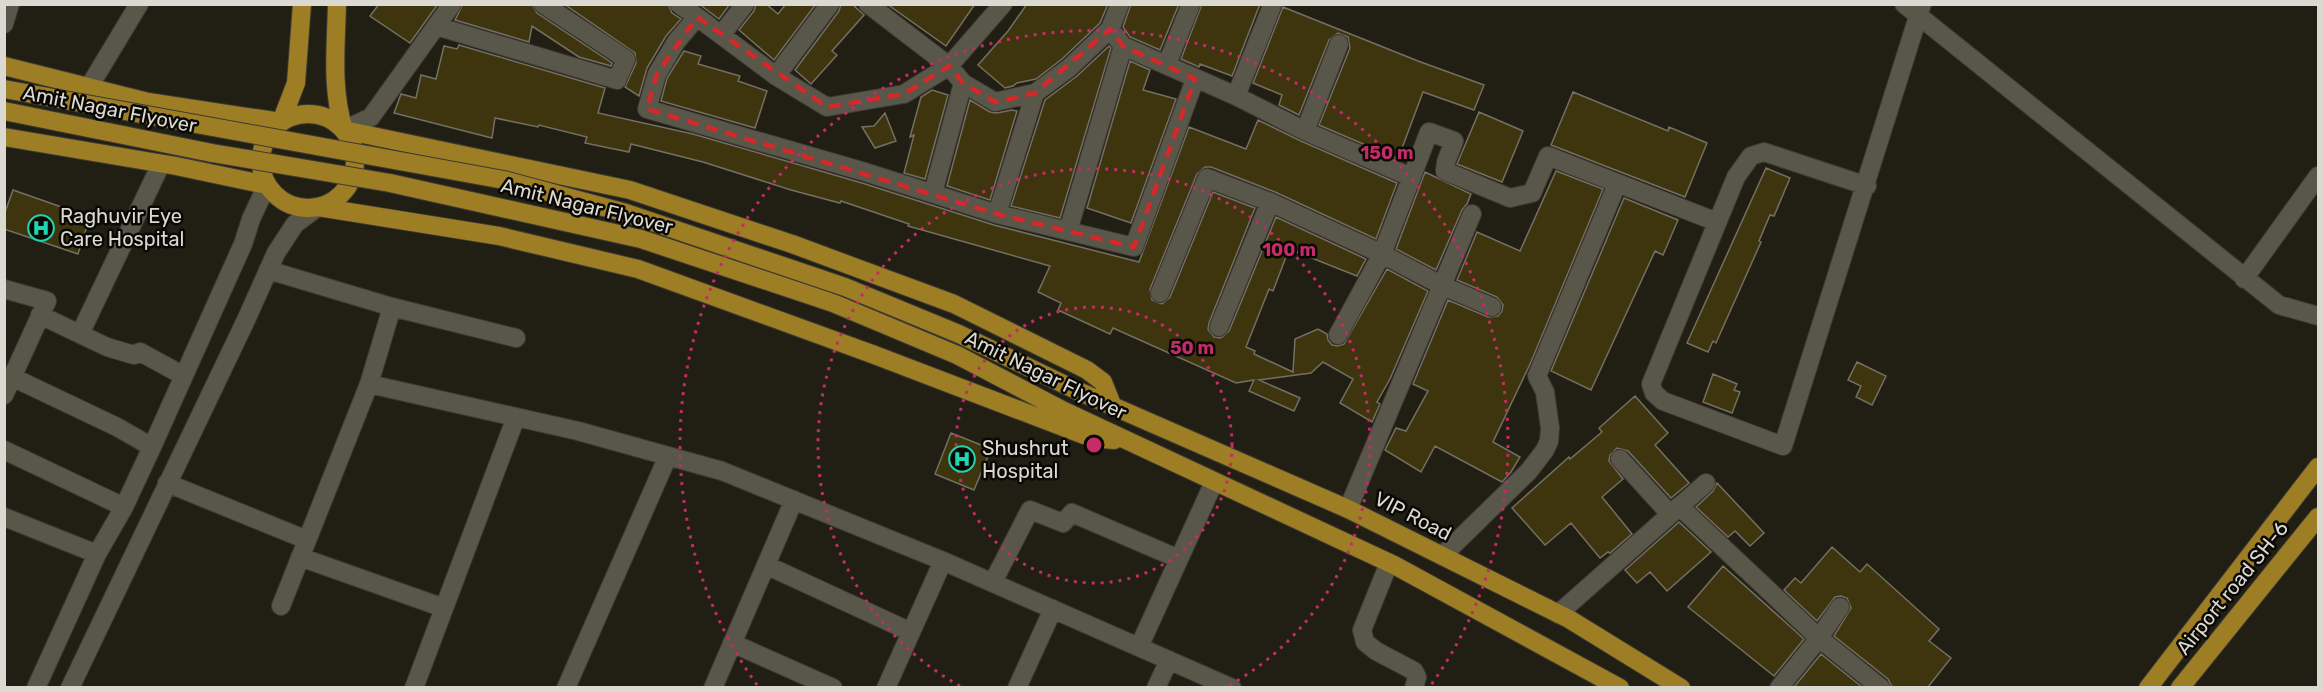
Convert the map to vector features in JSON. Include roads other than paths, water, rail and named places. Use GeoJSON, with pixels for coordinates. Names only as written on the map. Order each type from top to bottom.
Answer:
{"type":"FeatureCollection","features":[{"type":"Feature","properties":{"kind":"main road"},"geometry":{"type":"LineString","coordinates":[[281,122],[296,83],[302,4]]}},
{"type":"Feature","properties":{"kind":"main road"},"geometry":{"type":"LineString","coordinates":[[318,207],[331,202],[342,193],[352,176],[355,155],[337,109],[334,89],[337,4]]}},
{"type":"Feature","properties":{"kind":"main road"},"geometry":{"type":"LineString","coordinates":[[4,66],[148,102],[281,122]]}},
{"type":"Feature","properties":{"kind":"main road","name":"Amit Nagar Flyover"},"geometry":{"type":"LineString","coordinates":[[4,89],[504,180],[626,213],[844,287],[959,334],[1113,407]]}},
{"type":"Feature","properties":{"kind":"main road","name":"Amit Nagar Flyover"},"geometry":{"type":"LineString","coordinates":[[4,111],[212,153],[390,183],[641,239],[833,303],[957,355],[1064,411],[1214,482]]}},
{"type":"Feature","properties":{"kind":"main road"},"geometry":{"type":"LineString","coordinates":[[1113,407],[1103,382],[1087,370],[954,304],[792,244],[630,190],[344,130],[333,121],[320,115],[307,113],[281,122],[270,132],[262,151],[262,172],[267,185],[289,204],[303,208],[318,207],[499,236],[638,269],[872,354],[1092,438],[1128,441]]}},
{"type":"Feature","properties":{"kind":"main road"},"geometry":{"type":"LineString","coordinates":[[4,137],[162,164],[267,185]]}},
{"type":"Feature","properties":{"kind":"main road","name":"VIP Road"},"geometry":{"type":"LineString","coordinates":[[1113,407],[1348,509],[1558,614],[1681,687]]}},
{"type":"Feature","properties":{"kind":"main road"},"geometry":{"type":"LineString","coordinates":[[2148,687],[2319,467]]}},
{"type":"Feature","properties":{"kind":"main road"},"geometry":{"type":"LineString","coordinates":[[1214,482],[1389,563],[1597,681],[1620,687]]}},
{"type":"Feature","properties":{"kind":"main road","name":"Airport road SH-6"},"geometry":{"type":"LineString","coordinates":[[2180,687],[2319,517]]}},
{"type":"Feature","properties":{"kind":"street"},"geometry":{"type":"LineString","coordinates":[[4,24],[10,4]]}},
{"type":"Feature","properties":{"kind":"street"},"geometry":{"type":"LineString","coordinates":[[89,87],[139,4]]}},
{"type":"Feature","properties":{"kind":"street"},"geometry":{"type":"LineString","coordinates":[[344,130],[371,117],[452,4]]}},
{"type":"Feature","properties":{"kind":"street"},"geometry":{"type":"LineString","coordinates":[[436,26],[617,80],[626,59],[543,4]]}},
{"type":"Feature","properties":{"kind":"street"},"geometry":{"type":"LineString","coordinates":[[679,4],[776,76],[827,106],[904,94],[949,66],[1003,4]]}},
{"type":"Feature","properties":{"kind":"street"},"geometry":{"type":"LineString","coordinates":[[722,34],[745,4]]}},
{"type":"Feature","properties":{"kind":"street"},"geometry":{"type":"LineString","coordinates":[[776,76],[830,4]]}},
{"type":"Feature","properties":{"kind":"street"},"geometry":{"type":"LineString","coordinates":[[868,4],[888,11],[949,66],[963,83],[995,102],[1035,93],[1069,68],[1110,29],[1120,4]]}},
{"type":"Feature","properties":{"kind":"street"},"geometry":{"type":"LineString","coordinates":[[1167,64],[1191,4]]}},
{"type":"Feature","properties":{"kind":"street"},"geometry":{"type":"LineString","coordinates":[[1904,4],[1921,10],[2244,279],[2279,305],[2319,316]]}},
{"type":"Feature","properties":{"kind":"street"},"geometry":{"type":"LineString","coordinates":[[1236,96],[1272,6]]}},
{"type":"Feature","properties":{"kind":"street"},"geometry":{"type":"LineString","coordinates":[[1866,186],[1764,152],[1751,156],[1736,177],[1717,222],[1651,384],[1654,393],[1663,401],[1783,446],[1866,186],[1921,10]]}},
{"type":"Feature","properties":{"kind":"street"},"geometry":{"type":"LineString","coordinates":[[697,17],[676,42],[657,74],[647,109],[997,214],[1134,247],[1195,79]]}},
{"type":"Feature","properties":{"kind":"street"},"geometry":{"type":"LineString","coordinates":[[1110,29],[1123,46],[1236,96],[1305,132],[1411,177]]}},
{"type":"Feature","properties":{"kind":"street"},"geometry":{"type":"LineString","coordinates":[[1305,132],[1339,44]]}},
{"type":"Feature","properties":{"kind":"street"},"geometry":{"type":"LineString","coordinates":[[1068,231],[1123,46]]}},
{"type":"Feature","properties":{"kind":"street"},"geometry":{"type":"LineString","coordinates":[[933,193],[963,83]]}},
{"type":"Feature","properties":{"kind":"street"},"geometry":{"type":"LineString","coordinates":[[997,214],[1035,93]]}},
{"type":"Feature","properties":{"kind":"street"},"geometry":{"type":"LineString","coordinates":[[1338,334],[1382,254],[1429,132],[1454,141],[1445,171],[1510,198],[1532,193],[1548,156],[1717,222]]}},
{"type":"Feature","properties":{"kind":"street"},"geometry":{"type":"LineString","coordinates":[[80,334],[162,164]]}},
{"type":"Feature","properties":{"kind":"street"},"geometry":{"type":"LineString","coordinates":[[2244,279],[2319,177]]}},
{"type":"Feature","properties":{"kind":"street"},"geometry":{"type":"LineString","coordinates":[[1160,293],[1207,178],[1270,202],[1382,254],[1441,285],[1492,307]]}},
{"type":"Feature","properties":{"kind":"street"},"geometry":{"type":"LineString","coordinates":[[1442,556],[1529,471],[1549,441],[1550,428],[1545,392],[1537,376],[1617,184]]}},
{"type":"Feature","properties":{"kind":"street"},"geometry":{"type":"LineString","coordinates":[[36,687],[97,554],[124,507],[152,447],[267,185]]}},
{"type":"Feature","properties":{"kind":"street"},"geometry":{"type":"LineString","coordinates":[[1219,327],[1270,202]]}},
{"type":"Feature","properties":{"kind":"street"},"geometry":{"type":"LineString","coordinates":[[70,687],[276,253],[295,224],[318,207]]}},
{"type":"Feature","properties":{"kind":"street"},"geometry":{"type":"LineString","coordinates":[[1348,509],[1472,214]]}},
{"type":"Feature","properties":{"kind":"street"},"geometry":{"type":"LineString","coordinates":[[268,270],[392,307],[516,338]]}},
{"type":"Feature","properties":{"kind":"street"},"geometry":{"type":"LineString","coordinates":[[4,289],[46,301],[4,394]]}},
{"type":"Feature","properties":{"kind":"street"},"geometry":{"type":"LineString","coordinates":[[281,606],[369,384],[392,307]]}},
{"type":"Feature","properties":{"kind":"street"},"geometry":{"type":"LineString","coordinates":[[40,315],[107,347],[134,355],[140,352],[184,376]]}},
{"type":"Feature","properties":{"kind":"street"},"geometry":{"type":"LineString","coordinates":[[12,377],[117,427],[152,447]]}},
{"type":"Feature","properties":{"kind":"street"},"geometry":{"type":"LineString","coordinates":[[369,384],[578,431],[722,471],[993,582],[1168,660],[1205,682],[1232,687]]}},
{"type":"Feature","properties":{"kind":"street"},"geometry":{"type":"LineString","coordinates":[[414,687],[516,417]]}},
{"type":"Feature","properties":{"kind":"street"},"geometry":{"type":"LineString","coordinates":[[4,450],[124,507]]}},
{"type":"Feature","properties":{"kind":"street"},"geometry":{"type":"LineString","coordinates":[[566,687],[669,456]]}},
{"type":"Feature","properties":{"kind":"street"},"geometry":{"type":"LineString","coordinates":[[1620,459],[1819,638],[1881,687]]}},
{"type":"Feature","properties":{"kind":"street"},"geometry":{"type":"LineString","coordinates":[[1139,647],[1214,482]]}},
{"type":"Feature","properties":{"kind":"street"},"geometry":{"type":"LineString","coordinates":[[167,483],[307,540]]}},
{"type":"Feature","properties":{"kind":"street"},"geometry":{"type":"LineString","coordinates":[[1558,614],[1706,483]]}},
{"type":"Feature","properties":{"kind":"street"},"geometry":{"type":"LineString","coordinates":[[713,687],[794,500]]}},
{"type":"Feature","properties":{"kind":"street"},"geometry":{"type":"LineString","coordinates":[[993,582],[1030,510],[1063,523],[1072,513],[1179,560]]}},
{"type":"Feature","properties":{"kind":"street"},"geometry":{"type":"LineString","coordinates":[[4,518],[97,554]]}},
{"type":"Feature","properties":{"kind":"street"},"geometry":{"type":"LineString","coordinates":[[300,557],[444,609]]}},
{"type":"Feature","properties":{"kind":"street"},"geometry":{"type":"LineString","coordinates":[[886,687],[943,561]]}},
{"type":"Feature","properties":{"kind":"street"},"geometry":{"type":"LineString","coordinates":[[1389,563],[1362,630],[1365,642],[1376,651],[1414,671],[1417,677],[1414,687]]}},
{"type":"Feature","properties":{"kind":"street"},"geometry":{"type":"LineString","coordinates":[[766,565],[911,632]]}},
{"type":"Feature","properties":{"kind":"street"},"geometry":{"type":"LineString","coordinates":[[1779,687],[1819,638],[1840,607]]}},
{"type":"Feature","properties":{"kind":"street"},"geometry":{"type":"LineString","coordinates":[[1017,687],[1053,609]]}},
{"type":"Feature","properties":{"kind":"street"},"geometry":{"type":"LineString","coordinates":[[732,643],[833,687]]}},
{"type":"Feature","properties":{"kind":"street"},"geometry":{"type":"LineString","coordinates":[[1156,687],[1168,660]]}},
{"type":"Feature","properties":{"kind":"place","name":"Raghuvir Eye Care Hospital"},"geometry":{"type":"Point","coordinates":[41,228]}},
{"type":"Feature","properties":{"kind":"place","name":"Shushrut Hospital"},"geometry":{"type":"Point","coordinates":[962,459]}}]}
